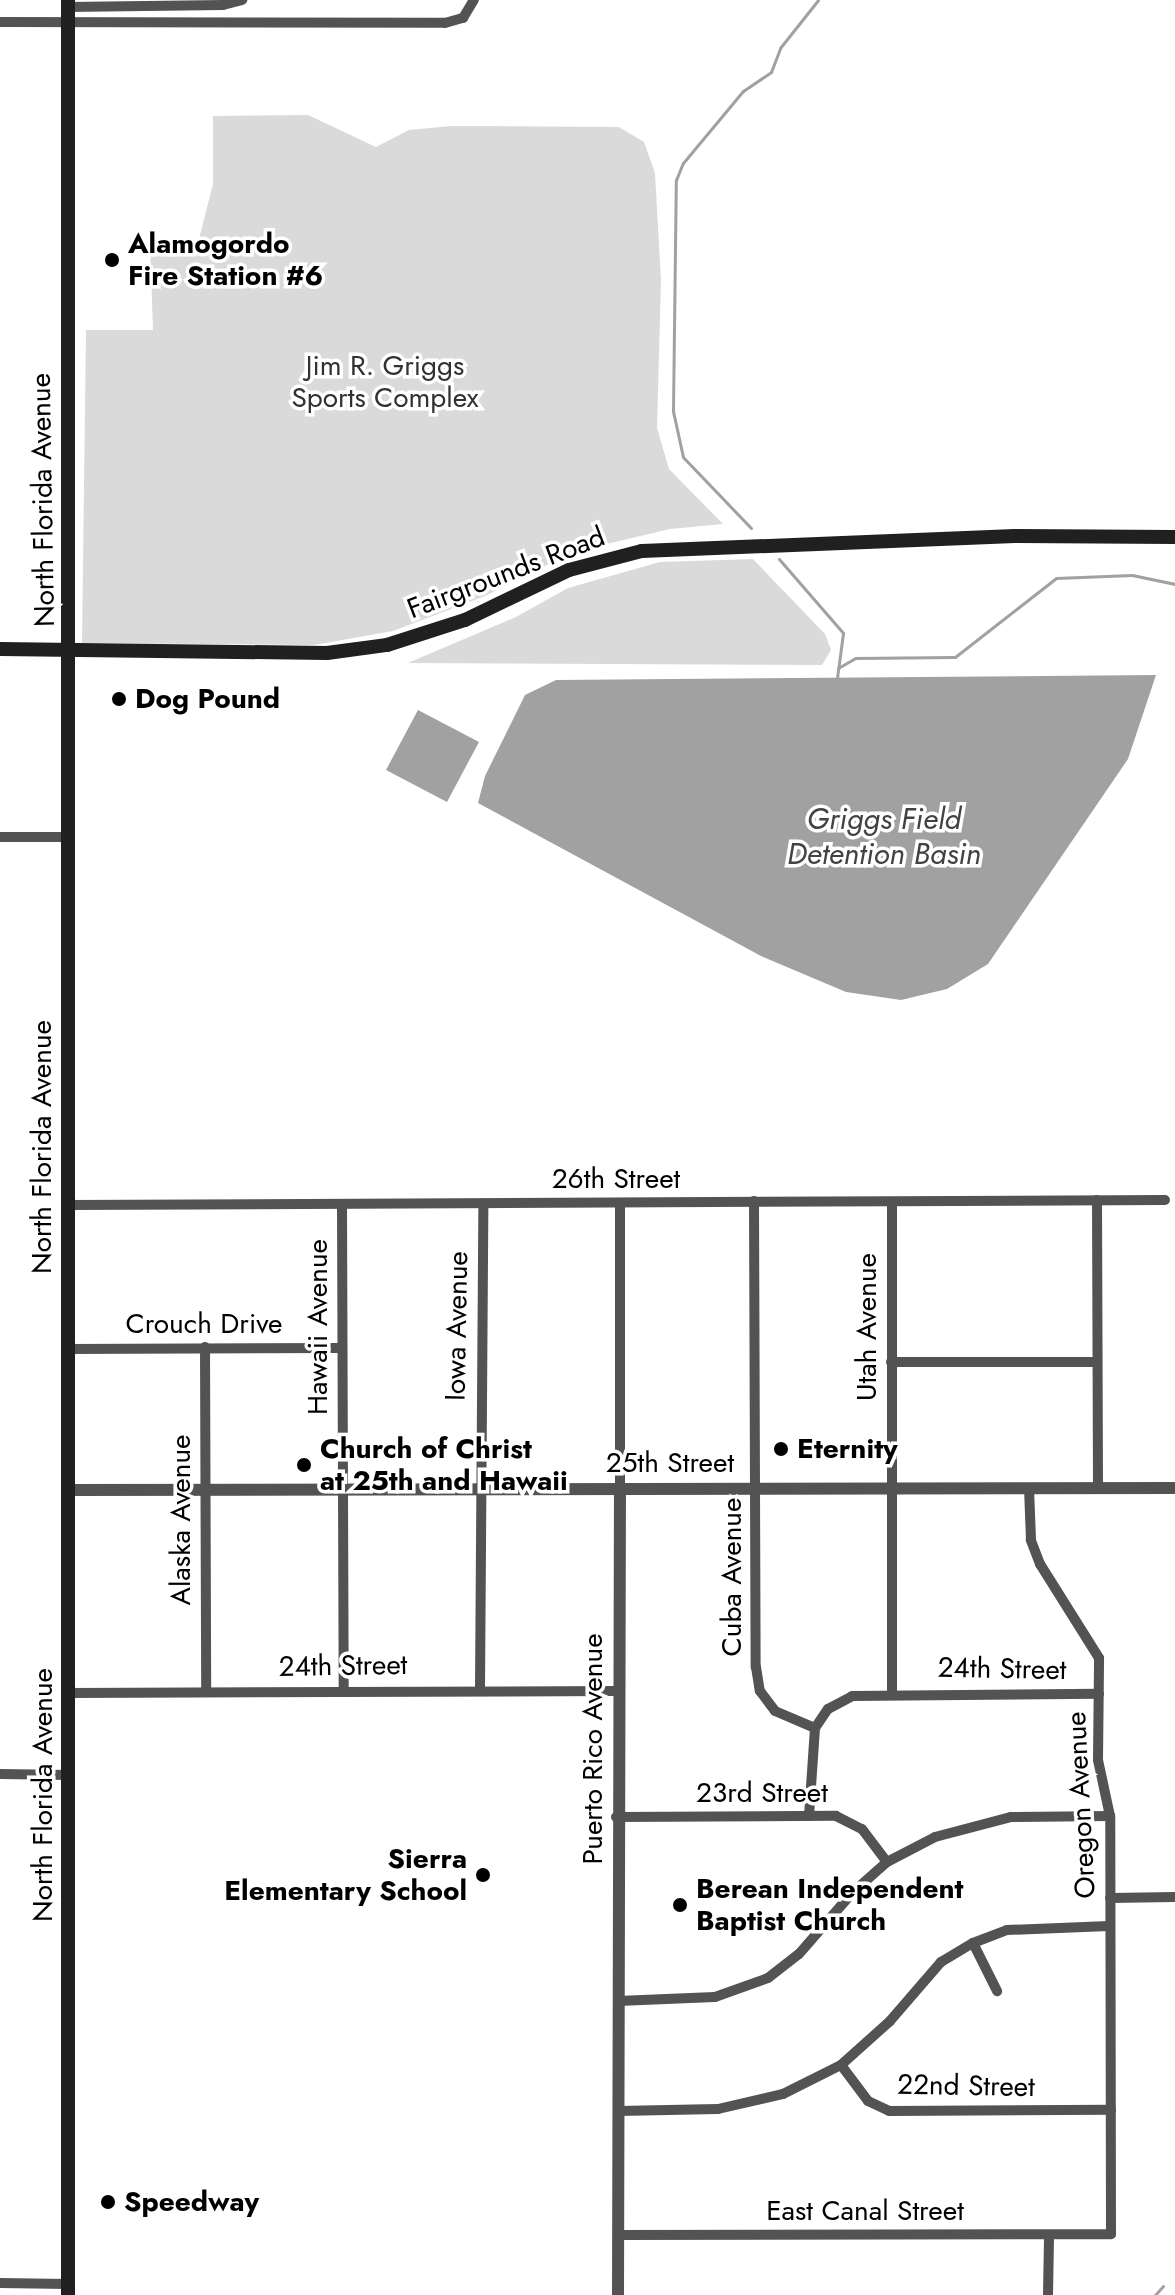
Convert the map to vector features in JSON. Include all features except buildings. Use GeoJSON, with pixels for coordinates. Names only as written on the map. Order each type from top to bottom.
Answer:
{"type":"FeatureCollection","features":[{"type":"Feature","properties":{"kind":"main road","name":"North Florida Avenue"},"geometry":{"type":"LineString","coordinates":[[68,3],[71,650],[68,837],[68,2289]]}},
{"type":"Feature","properties":{"kind":"main road","name":"Fairgrounds Road"},"geometry":{"type":"LineString","coordinates":[[0,649],[327,653],[387,645],[465,620],[569,570],[642,551],[1015,536],[1175,537]]}},
{"type":"Feature","properties":{"kind":"street"},"geometry":{"type":"LineString","coordinates":[[68,3],[223,5],[242,0]]}},
{"type":"Feature","properties":{"kind":"street"},"geometry":{"type":"LineString","coordinates":[[0,22],[445,23],[463,18],[474,0]]}},
{"type":"Feature","properties":{"kind":"street"},"geometry":{"type":"LineString","coordinates":[[0,837],[68,837]]}},
{"type":"Feature","properties":{"kind":"street"},"geometry":{"type":"LineString","coordinates":[[1097,1200],[1098,1489]]}},
{"type":"Feature","properties":{"kind":"street","name":"26th Street"},"geometry":{"type":"LineString","coordinates":[[68,1205],[1165,1200]]}},
{"type":"Feature","properties":{"kind":"street","name":"Cuba Avenue"},"geometry":{"type":"LineString","coordinates":[[754,1201],[760,1691],[775,1711],[815,1728]]}},
{"type":"Feature","properties":{"kind":"street","name":"Utah Avenue"},"geometry":{"type":"LineString","coordinates":[[892,1202],[892,1692]]}},
{"type":"Feature","properties":{"kind":"street","name":"Hawaii Avenue"},"geometry":{"type":"LineString","coordinates":[[342,1204],[340,1348],[344,1691]]}},
{"type":"Feature","properties":{"kind":"street","name":"Iowa Avenue"},"geometry":{"type":"LineString","coordinates":[[480,1689],[478,1487],[483,1204]]}},
{"type":"Feature","properties":{"kind":"street","name":"Puerto Rico Avenue"},"geometry":{"type":"LineString","coordinates":[[618,2295],[616,1817],[620,1204]]}},
{"type":"Feature","properties":{"kind":"street","name":"Alaska Avenue"},"geometry":{"type":"LineString","coordinates":[[205,1347],[206,1692]]}},
{"type":"Feature","properties":{"kind":"street","name":"Crouch Drive"},"geometry":{"type":"LineString","coordinates":[[68,1349],[340,1348]]}},
{"type":"Feature","properties":{"kind":"street"},"geometry":{"type":"LineString","coordinates":[[891,1362],[1097,1362]]}},
{"type":"Feature","properties":{"kind":"street","name":"25th Street"},"geometry":{"type":"LineString","coordinates":[[69,1490],[342,1487],[1175,1488]]}},
{"type":"Feature","properties":{"kind":"street","name":"Oregon Avenue"},"geometry":{"type":"LineString","coordinates":[[1029,1489],[1031,1540],[1040,1564],[1099,1658],[1098,1760],[1110,1816],[1111,2234]]}},
{"type":"Feature","properties":{"kind":"street","name":"24th Street"},"geometry":{"type":"LineString","coordinates":[[69,1693],[480,1689],[617,1691]]}},
{"type":"Feature","properties":{"kind":"street","name":"24th Street"},"geometry":{"type":"LineString","coordinates":[[815,1728],[828,1709],[852,1696],[892,1692],[1099,1694]]}},
{"type":"Feature","properties":{"kind":"street"},"geometry":{"type":"LineString","coordinates":[[809,1816],[815,1728]]}},
{"type":"Feature","properties":{"kind":"street"},"geometry":{"type":"LineString","coordinates":[[0,1774],[70,1775]]}},
{"type":"Feature","properties":{"kind":"street"},"geometry":{"type":"LineString","coordinates":[[618,2001],[715,1997],[768,1978],[799,1954],[852,1893],[887,1862],[935,1837],[1011,1817],[1110,1816]]}},
{"type":"Feature","properties":{"kind":"street","name":"23rd Street"},"geometry":{"type":"LineString","coordinates":[[616,1817],[844,1817],[862,1829],[887,1862]]}},
{"type":"Feature","properties":{"kind":"street"},"geometry":{"type":"LineString","coordinates":[[1110,1898],[1175,1897]]}},
{"type":"Feature","properties":{"kind":"street"},"geometry":{"type":"LineString","coordinates":[[618,2111],[718,2109],[783,2094],[841,2065],[890,2021],[941,1962],[973,1943],[1007,1930],[1109,1926]]}},
{"type":"Feature","properties":{"kind":"street"},"geometry":{"type":"LineString","coordinates":[[973,1943],[997,1991]]}},
{"type":"Feature","properties":{"kind":"street","name":"22nd Street"},"geometry":{"type":"LineString","coordinates":[[841,2065],[868,2101],[889,2111],[1111,2110]]}},
{"type":"Feature","properties":{"kind":"street","name":"East Canal Street"},"geometry":{"type":"LineString","coordinates":[[618,2235],[1111,2234]]}},
{"type":"Feature","properties":{"kind":"street"},"geometry":{"type":"LineString","coordinates":[[1048,2295],[1049,2235]]}},
{"type":"Feature","properties":{"kind":"street"},"geometry":{"type":"LineString","coordinates":[[0,2283],[68,2289]]}},
{"type":"Feature","properties":{"kind":"green space","name":"Jim R. Griggs Sports Complex"},"geometry":{"type":"Polygon","coordinates":[[[308,115],[376,147],[409,130],[451,126],[619,127],[644,142],[655,173],[661,280],[657,428],[669,469],[723,524],[670,529],[573,552],[485,596],[393,631],[314,645],[82,643],[86,330],[153,330],[150,242],[199,239],[213,184],[213,116],[308,115]]]}},
{"type":"Feature","properties":{"kind":"green space"},"geometry":{"type":"Polygon","coordinates":[[[753,559],[825,634],[831,650],[822,665],[408,663],[516,617],[568,588],[660,562],[753,559]]]}},
{"type":"Feature","properties":{"kind":"water","name":"Griggs Field Detention Basin"},"geometry":{"type":"Polygon","coordinates":[[[1156,675],[1128,759],[988,964],[947,989],[901,1000],[846,992],[761,956],[478,803],[485,776],[525,695],[556,680],[1156,675]]]}},
{"type":"Feature","properties":{"kind":"water"},"geometry":{"type":"Polygon","coordinates":[[[418,710],[479,742],[447,802],[386,770],[418,710]]]}},
{"type":"Feature","properties":{"kind":"waterway"},"geometry":{"type":"LineString","coordinates":[[751,528],[683,457],[673,411],[676,180],[683,163],[743,91],[771,72],[780,48],[818,0]]}},
{"type":"Feature","properties":{"kind":"waterway"},"geometry":{"type":"LineString","coordinates":[[779,559],[843,633],[837,678]]}},
{"type":"Feature","properties":{"kind":"waterway"},"geometry":{"type":"LineString","coordinates":[[838,668],[855,658],[955,657],[1056,578],[1132,575],[1175,584]]}},
{"type":"Feature","properties":{"kind":"waterway"},"geometry":{"type":"LineString","coordinates":[[1155,2295],[1163,2286]]}},
{"type":"Feature","properties":{"kind":"place","name":"Alamogordo Fire Station #6"},"geometry":{"type":"Point","coordinates":[112,260]}},
{"type":"Feature","properties":{"kind":"place","name":"Dog Pound"},"geometry":{"type":"Point","coordinates":[119,699]}},
{"type":"Feature","properties":{"kind":"place","name":"Eternity"},"geometry":{"type":"Point","coordinates":[781,1449]}},
{"type":"Feature","properties":{"kind":"place","name":"Church of Christ at 25th and Hawaii"},"geometry":{"type":"Point","coordinates":[304,1465]}},
{"type":"Feature","properties":{"kind":"place","name":"Sierra Elementary School"},"geometry":{"type":"Point","coordinates":[483,1875]}},
{"type":"Feature","properties":{"kind":"place","name":"Berean Independent Baptist Church"},"geometry":{"type":"Point","coordinates":[680,1905]}},
{"type":"Feature","properties":{"kind":"place","name":"Speedway"},"geometry":{"type":"Point","coordinates":[108,2202]}}]}
